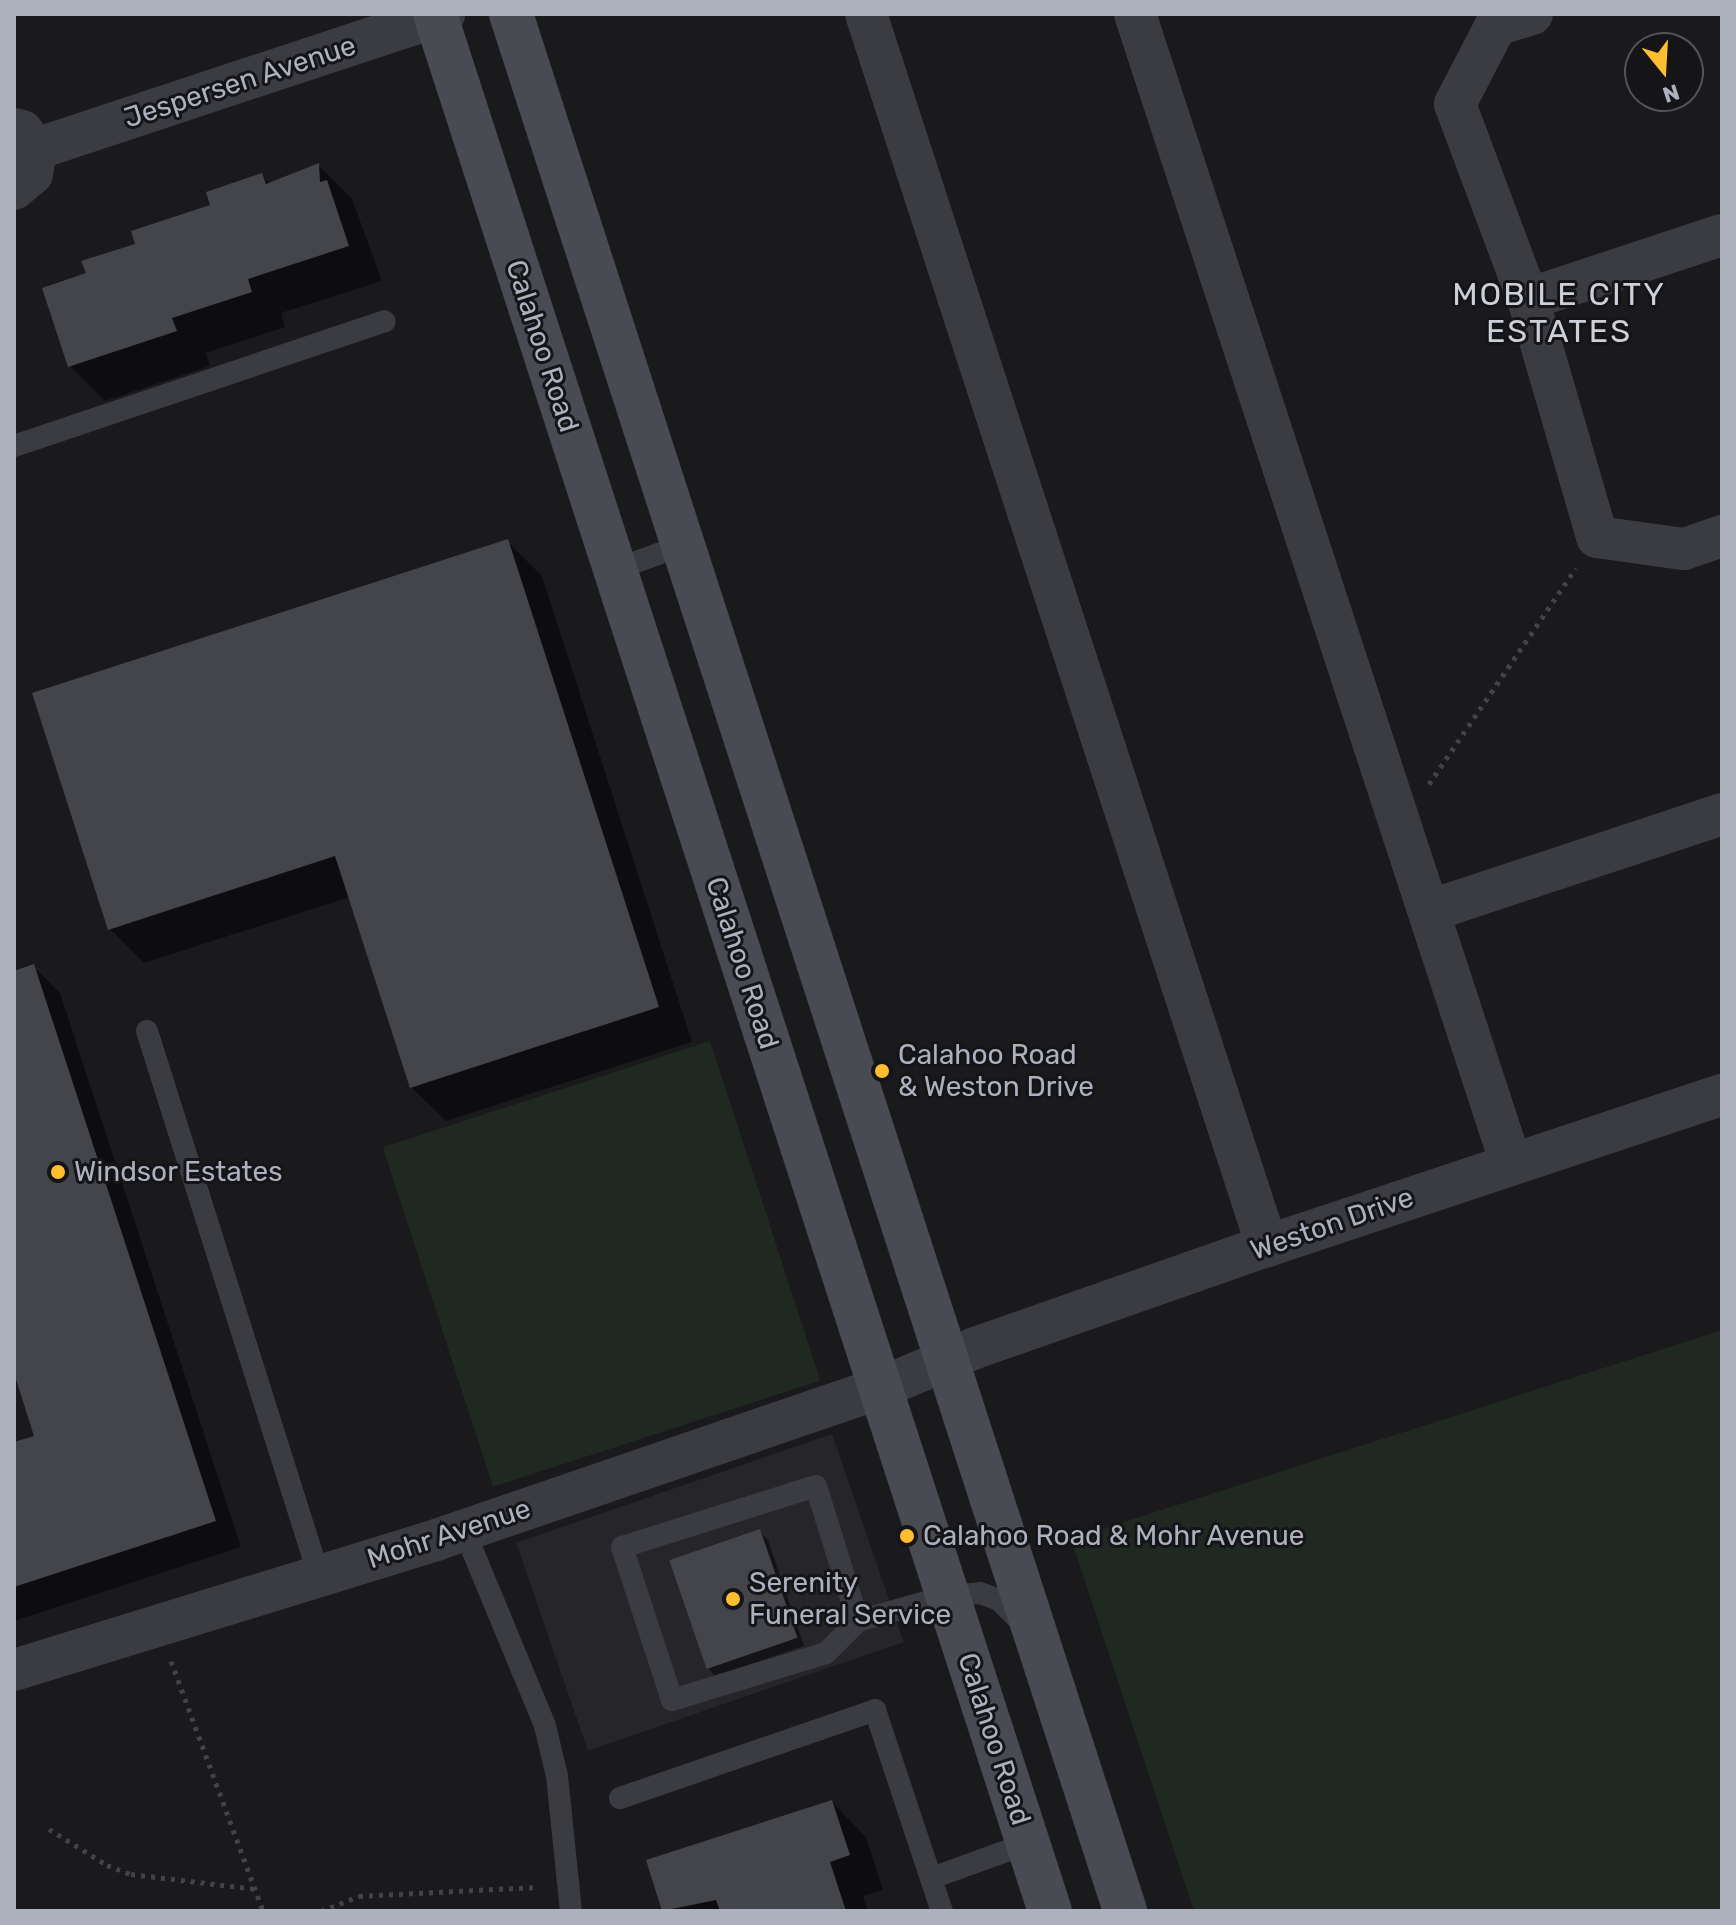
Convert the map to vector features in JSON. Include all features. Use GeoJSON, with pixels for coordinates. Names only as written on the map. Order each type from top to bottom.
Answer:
{"type":"FeatureCollection","features":[{"type":"Feature","properties":{"kind":"main road"},"geometry":{"type":"LineString","coordinates":[[511,14],[1125,1911]]}},
{"type":"Feature","properties":{"kind":"main road","name":"Calahoo Road"},"geometry":{"type":"LineString","coordinates":[[438,15],[614,570],[1050,1911]]}},
{"type":"Feature","properties":{"kind":"street"},"geometry":{"type":"LineString","coordinates":[[866,14],[1267,1246]]}},
{"type":"Feature","properties":{"kind":"street"},"geometry":{"type":"LineString","coordinates":[[1135,14],[1511,1164]]}},
{"type":"Feature","properties":{"kind":"street"},"geometry":{"type":"LineString","coordinates":[[1532,14],[1496,25],[1455,104],[1528,299],[1597,537],[1684,549],[1722,536]]}},
{"type":"Feature","properties":{"kind":"street","name":"Jespersen Avenue"},"geometry":{"type":"LineString","coordinates":[[14,189],[32,174],[25,139],[438,15]]}},
{"type":"Feature","properties":{"kind":"street"},"geometry":{"type":"LineString","coordinates":[[1528,299],[1722,235]]}},
{"type":"Feature","properties":{"kind":"street"},"geometry":{"type":"LineString","coordinates":[[1429,911],[1722,814]]}},
{"type":"Feature","properties":{"kind":"street","name":"Weston Drive"},"geometry":{"type":"LineString","coordinates":[[880,1388],[946,1361],[1267,1246],[1722,1095]]}},
{"type":"Feature","properties":{"kind":"street","name":"Mohr Avenue"},"geometry":{"type":"LineString","coordinates":[[14,1670],[464,1530],[880,1388]]}},
{"type":"Feature","properties":{"kind":"lane"},"geometry":{"type":"LineString","coordinates":[[14,446],[385,321]]}},
{"type":"Feature","properties":{"kind":"lane"},"geometry":{"type":"LineString","coordinates":[[614,570],[683,545]]}},
{"type":"Feature","properties":{"kind":"lane"},"geometry":{"type":"LineString","coordinates":[[147,1031],[319,1576]]}},
{"type":"Feature","properties":{"kind":"lane"},"geometry":{"type":"LineString","coordinates":[[858,1621],[816,1486],[622,1547],[672,1700],[826,1653],[858,1621],[947,1596],[980,1593],[999,1600],[1019,1616],[1042,1658]]}},
{"type":"Feature","properties":{"kind":"lane"},"geometry":{"type":"LineString","coordinates":[[464,1530],[545,1726],[557,1776],[571,1911]]}},
{"type":"Feature","properties":{"kind":"lane"},"geometry":{"type":"LineString","coordinates":[[620,1798],[875,1710],[942,1911]]}},
{"type":"Feature","properties":{"kind":"lane"},"geometry":{"type":"LineString","coordinates":[[932,1878],[1028,1843]]}},
{"type":"Feature","properties":{"kind":"path"},"geometry":{"type":"LineString","coordinates":[[1401,825],[1597,537]]}},
{"type":"Feature","properties":{"kind":"path"},"geometry":{"type":"LineString","coordinates":[[157,1626],[263,1911]]}},
{"type":"Feature","properties":{"kind":"path"},"geometry":{"type":"LineString","coordinates":[[49,1829],[107,1865],[131,1874],[257,1889]]}},
{"type":"Feature","properties":{"kind":"path"},"geometry":{"type":"LineString","coordinates":[[321,1911],[359,1896],[568,1885]]}},
{"type":"Feature","properties":{"kind":"shaded area"},"geometry":{"type":"Polygon","coordinates":[[[710,1041],[820,1381],[493,1487],[383,1147],[710,1041]]]}},
{"type":"Feature","properties":{"kind":"shaded area"},"geometry":{"type":"Polygon","coordinates":[[[1722,1330],[1722,1911],[1194,1911],[1071,1539],[1722,1330]]]}},
{"type":"Feature","properties":{"kind":"shaded area"},"geometry":{"type":"Polygon","coordinates":[[[832,1434],[904,1642],[588,1751],[516,1543],[832,1434]]]}},
{"type":"Feature","properties":{"kind":"building"},"geometry":{"type":"Polygon","coordinates":[[[319,163],[320,182],[327,180],[349,246],[248,279],[252,292],[172,318],[177,331],[68,367],[42,288],[86,273],[81,261],[135,244],[131,231],[210,205],[206,192],[262,173],[266,184],[319,163]]]}},
{"type":"Feature","properties":{"kind":"building"},"geometry":{"type":"Polygon","coordinates":[[[508,539],[659,1007],[410,1088],[335,856],[108,930],[32,693],[508,539]]]}},
{"type":"Feature","properties":{"kind":"building","name":"Windsor Estates"},"geometry":{"type":"Polygon","coordinates":[[[34,964],[216,1521],[14,1587],[14,1442],[34,1436],[14,1373],[14,971],[34,964]]]}},
{"type":"Feature","properties":{"kind":"building","name":"Serenity Funeral Service"},"geometry":{"type":"Polygon","coordinates":[[[760,1529],[797,1638],[707,1669],[669,1560],[760,1529]]]}},
{"type":"Feature","properties":{"kind":"building"},"geometry":{"type":"Polygon","coordinates":[[[832,1800],[850,1855],[830,1862],[846,1911],[720,1911],[716,1900],[662,1911],[646,1860],[832,1800]]]}},
{"type":"Feature","properties":{"kind":"place","name":"Calahoo Road & Weston Drive"},"geometry":{"type":"Point","coordinates":[882,1071]}},
{"type":"Feature","properties":{"kind":"place","name":"Windsor Estates"},"geometry":{"type":"Point","coordinates":[58,1172]}},
{"type":"Feature","properties":{"kind":"place","name":"Calahoo Road & Mohr Avenue"},"geometry":{"type":"Point","coordinates":[907,1536]}},
{"type":"Feature","properties":{"kind":"place","name":"Serenity Funeral Service"},"geometry":{"type":"Point","coordinates":[733,1599]}},
{"type":"Feature","properties":{"kind":"district","name":"MOBILE CITY ESTATES"},"geometry":{"type":"Point","coordinates":[1559,314]}}]}
